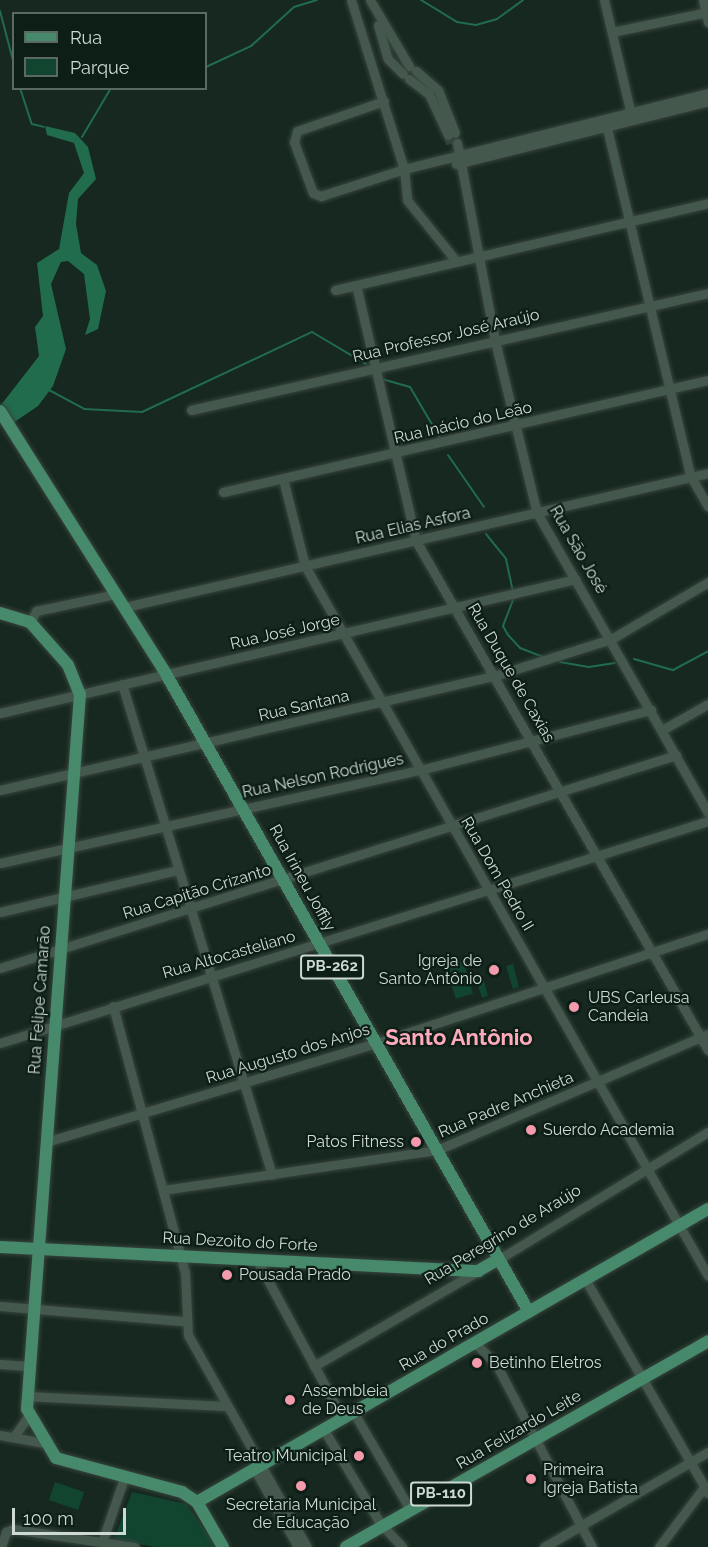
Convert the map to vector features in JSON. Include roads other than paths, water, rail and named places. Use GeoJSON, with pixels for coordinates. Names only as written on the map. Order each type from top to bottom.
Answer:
{"type":"FeatureCollection","features":[{"type":"Feature","properties":{"kind":"main road","name":"Rua Irineu Joffily"},"geometry":{"type":"LineString","coordinates":[[0,411],[166,674],[529,1312]]}},
{"type":"Feature","properties":{"kind":"main road"},"geometry":{"type":"LineString","coordinates":[[0,613],[20,615],[30,622]]}},
{"type":"Feature","properties":{"kind":"main road","name":"Rua Felipe Camarão"},"geometry":{"type":"LineString","coordinates":[[30,622],[68,665],[80,694],[26,1396],[32,1420],[44,1443]]}},
{"type":"Feature","properties":{"kind":"main road","name":"Rua do Prado"},"geometry":{"type":"LineString","coordinates":[[197,1502],[708,1209]]}},
{"type":"Feature","properties":{"kind":"main road","name":"Rua Dezoito do Forte"},"geometry":{"type":"LineString","coordinates":[[0,1247],[478,1271]]}},
{"type":"Feature","properties":{"kind":"main road","name":"Rua Peregrino de Araújo"},"geometry":{"type":"LineString","coordinates":[[478,1271],[498,1259]]}},
{"type":"Feature","properties":{"kind":"main road","name":"Rua Felizardo Leite"},"geometry":{"type":"LineString","coordinates":[[346,1547],[536,1441],[708,1341]]}},
{"type":"Feature","properties":{"kind":"main road"},"geometry":{"type":"LineString","coordinates":[[44,1443],[56,1458],[182,1492],[197,1502],[223,1547]]}},
{"type":"Feature","properties":{"kind":"street"},"geometry":{"type":"LineString","coordinates":[[604,0],[632,117]]}},
{"type":"Feature","properties":{"kind":"street"},"geometry":{"type":"LineString","coordinates":[[612,32],[707,15],[703,0]]}},
{"type":"Feature","properties":{"kind":"street"},"geometry":{"type":"LineString","coordinates":[[351,1],[404,169],[407,200],[456,261]]}},
{"type":"Feature","properties":{"kind":"street"},"geometry":{"type":"LineString","coordinates":[[371,4],[387,59],[429,94],[451,134],[438,90],[412,68],[377,19]]}},
{"type":"Feature","properties":{"kind":"street"},"geometry":{"type":"LineString","coordinates":[[632,117],[708,93]]}},
{"type":"Feature","properties":{"kind":"street"},"geometry":{"type":"LineString","coordinates":[[384,100],[297,131],[294,142],[310,190],[321,196],[404,169],[442,162],[458,162],[606,123],[708,101]]}},
{"type":"Feature","properties":{"kind":"street"},"geometry":{"type":"LineString","coordinates":[[606,123],[691,477],[708,506]]}},
{"type":"Feature","properties":{"kind":"street","name":"Rua São José"},"geometry":{"type":"LineString","coordinates":[[454,144],[495,340],[537,513],[611,639],[708,813]]}},
{"type":"Feature","properties":{"kind":"street"},"geometry":{"type":"LineString","coordinates":[[335,290],[630,219],[708,203]]}},
{"type":"Feature","properties":{"kind":"street","name":"Rua Duque de Caxias"},"geometry":{"type":"LineString","coordinates":[[356,285],[416,541],[497,675],[653,953],[704,1035],[708,1050]]}},
{"type":"Feature","properties":{"kind":"street","name":"Rua Professor José Araújo"},"geometry":{"type":"LineString","coordinates":[[191,410],[708,293]]}},
{"type":"Feature","properties":{"kind":"street","name":"Rua Inácio do Leão"},"geometry":{"type":"LineString","coordinates":[[223,492],[515,427],[708,380]]}},
{"type":"Feature","properties":{"kind":"street","name":"Rua Elias Asfora"},"geometry":{"type":"LineString","coordinates":[[124,607],[708,473]]}},
{"type":"Feature","properties":{"kind":"street","name":"Rua Dom Pedro II"},"geometry":{"type":"LineString","coordinates":[[283,479],[305,566],[708,1276]]}},
{"type":"Feature","properties":{"kind":"street","name":"Rua José Jorge"},"geometry":{"type":"LineString","coordinates":[[0,713],[576,579]]}},
{"type":"Feature","properties":{"kind":"street","name":"Rua Santana"},"geometry":{"type":"LineString","coordinates":[[0,790],[74,776],[497,675],[611,639],[708,582]]}},
{"type":"Feature","properties":{"kind":"street"},"geometry":{"type":"LineString","coordinates":[[30,622],[36,611],[116,594]]}},
{"type":"Feature","properties":{"kind":"street"},"geometry":{"type":"LineString","coordinates":[[122,684],[166,826],[189,910],[272,1175]]}},
{"type":"Feature","properties":{"kind":"street"},"geometry":{"type":"LineString","coordinates":[[662,730],[708,704]]}},
{"type":"Feature","properties":{"kind":"street","name":"Rua Nelson Rodrigues"},"geometry":{"type":"LineString","coordinates":[[0,863],[420,770],[651,710]]}},
{"type":"Feature","properties":{"kind":"street","name":"Rua Capitão Crizanto"},"geometry":{"type":"LineString","coordinates":[[0,968],[454,829],[676,755]]}},
{"type":"Feature","properties":{"kind":"street","name":"Rua Altocasteliano"},"geometry":{"type":"LineString","coordinates":[[0,1043],[55,1027],[210,974],[320,945],[490,893],[708,821]]}},
{"type":"Feature","properties":{"kind":"street"},"geometry":{"type":"LineString","coordinates":[[0,912],[178,870]]}},
{"type":"Feature","properties":{"kind":"street","name":"Rua Augusto dos Anjos"},"geometry":{"type":"LineString","coordinates":[[46,1142],[546,990],[708,934]]}},
{"type":"Feature","properties":{"kind":"street"},"geometry":{"type":"LineString","coordinates":[[113,1006],[180,1256],[184,1321],[298,1547]]}},
{"type":"Feature","properties":{"kind":"street","name":"Rua Padre Anchieta"},"geometry":{"type":"LineString","coordinates":[[163,1191],[437,1150],[598,1083],[704,1035]]}},
{"type":"Feature","properties":{"kind":"street","name":"Rua Peregrino de Araújo"},"geometry":{"type":"LineString","coordinates":[[498,1259],[708,1132]]}},
{"type":"Feature","properties":{"kind":"street"},"geometry":{"type":"LineString","coordinates":[[257,1260],[314,1365],[411,1511]]}},
{"type":"Feature","properties":{"kind":"street","name":"Rua Peregrino de Araújo"},"geometry":{"type":"LineString","coordinates":[[314,1365],[478,1271]]}},
{"type":"Feature","properties":{"kind":"street"},"geometry":{"type":"LineString","coordinates":[[585,1279],[706,1489],[659,1547]]}},
{"type":"Feature","properties":{"kind":"street"},"geometry":{"type":"LineString","coordinates":[[0,1306],[184,1321]]}},
{"type":"Feature","properties":{"kind":"street"},"geometry":{"type":"LineString","coordinates":[[474,1343],[491,1356],[592,1547]]}},
{"type":"Feature","properties":{"kind":"street"},"geometry":{"type":"LineString","coordinates":[[0,1364],[28,1366]]}},
{"type":"Feature","properties":{"kind":"street"},"geometry":{"type":"LineString","coordinates":[[26,1396],[225,1406]]}},
{"type":"Feature","properties":{"kind":"street"},"geometry":{"type":"LineString","coordinates":[[15,1435],[32,1420]]}},
{"type":"Feature","properties":{"kind":"street"},"geometry":{"type":"LineString","coordinates":[[28,1437],[32,1420]]}},
{"type":"Feature","properties":{"kind":"street"},"geometry":{"type":"LineString","coordinates":[[324,1430],[383,1526],[402,1547]]}},
{"type":"Feature","properties":{"kind":"street"},"geometry":{"type":"LineString","coordinates":[[0,1435],[28,1437],[44,1443]]}},
{"type":"Feature","properties":{"kind":"street"},"geometry":{"type":"LineString","coordinates":[[544,1547],[708,1452]]}},
{"type":"Feature","properties":{"kind":"street"},"geometry":{"type":"LineString","coordinates":[[259,1468],[308,1547]]}},
{"type":"Feature","properties":{"kind":"street"},"geometry":{"type":"LineString","coordinates":[[102,1542],[124,1478]]}},
{"type":"Feature","properties":{"kind":"street"},"geometry":{"type":"LineString","coordinates":[[1,1547],[6,1532],[13,1529],[135,1547]]}},
{"type":"Feature","properties":{"kind":"waterway"},"geometry":{"type":"LineString","coordinates":[[207,67],[251,46],[294,7],[317,0]]}},
{"type":"Feature","properties":{"kind":"waterway"},"geometry":{"type":"LineString","coordinates":[[421,0],[457,22],[476,25],[497,19],[523,0]]}},
{"type":"Feature","properties":{"kind":"waterway"},"geometry":{"type":"LineString","coordinates":[[0,11],[12,56]]}},
{"type":"Feature","properties":{"kind":"waterway"},"geometry":{"type":"LineString","coordinates":[[21,90],[32,124],[44,127]]}},
{"type":"Feature","properties":{"kind":"waterway"},"geometry":{"type":"LineString","coordinates":[[82,137],[110,90]]}},
{"type":"Feature","properties":{"kind":"waterway"},"geometry":{"type":"LineString","coordinates":[[49,390],[84,409],[142,412],[312,332],[366,364]]}},
{"type":"Feature","properties":{"kind":"waterway"},"geometry":{"type":"LineString","coordinates":[[382,379],[410,387],[440,438]]}},
{"type":"Feature","properties":{"kind":"waterway"},"geometry":{"type":"LineString","coordinates":[[448,455],[484,507]]}},
{"type":"Feature","properties":{"kind":"waterway"},"geometry":{"type":"LineString","coordinates":[[486,534],[506,559],[513,591]]}},
{"type":"Feature","properties":{"kind":"waterway"},"geometry":{"type":"LineString","coordinates":[[513,600],[503,626],[520,648],[543,657]]}},
{"type":"Feature","properties":{"kind":"waterway"},"geometry":{"type":"LineString","coordinates":[[634,659],[673,670],[708,651]]}},
{"type":"Feature","properties":{"kind":"waterway"},"geometry":{"type":"LineString","coordinates":[[560,662],[589,667],[615,663]]}},
{"type":"Feature","properties":{"kind":"tunnel"},"geometry":{"type":"LineString","coordinates":[[448,135],[451,145]]}},
{"type":"Feature","properties":{"kind":"place","name":"Igreja de Santo Antônio"},"geometry":{"type":"Point","coordinates":[494,970]}},
{"type":"Feature","properties":{"kind":"place","name":"UBS Carleusa Candeia"},"geometry":{"type":"Point","coordinates":[574,1007]}},
{"type":"Feature","properties":{"kind":"place","name":"Suerdo Academia"},"geometry":{"type":"Point","coordinates":[531,1130]}},
{"type":"Feature","properties":{"kind":"place","name":"Patos Fitness"},"geometry":{"type":"Point","coordinates":[416,1142]}},
{"type":"Feature","properties":{"kind":"place","name":"Pousada Prado"},"geometry":{"type":"Point","coordinates":[227,1275]}},
{"type":"Feature","properties":{"kind":"place","name":"Betinho Eletros"},"geometry":{"type":"Point","coordinates":[477,1363]}},
{"type":"Feature","properties":{"kind":"place","name":"Assembleia de Deus"},"geometry":{"type":"Point","coordinates":[290,1400]}},
{"type":"Feature","properties":{"kind":"place","name":"Teatro Municipal"},"geometry":{"type":"Point","coordinates":[359,1456]}},
{"type":"Feature","properties":{"kind":"place","name":"Primeira Igreja Batista"},"geometry":{"type":"Point","coordinates":[531,1479]}},
{"type":"Feature","properties":{"kind":"place","name":"Secretaria Municipal de Educação"},"geometry":{"type":"Point","coordinates":[301,1486]}},
{"type":"Feature","properties":{"kind":"district","name":"Santo Antônio"},"geometry":{"type":"Point","coordinates":[459,1038]}}]}
